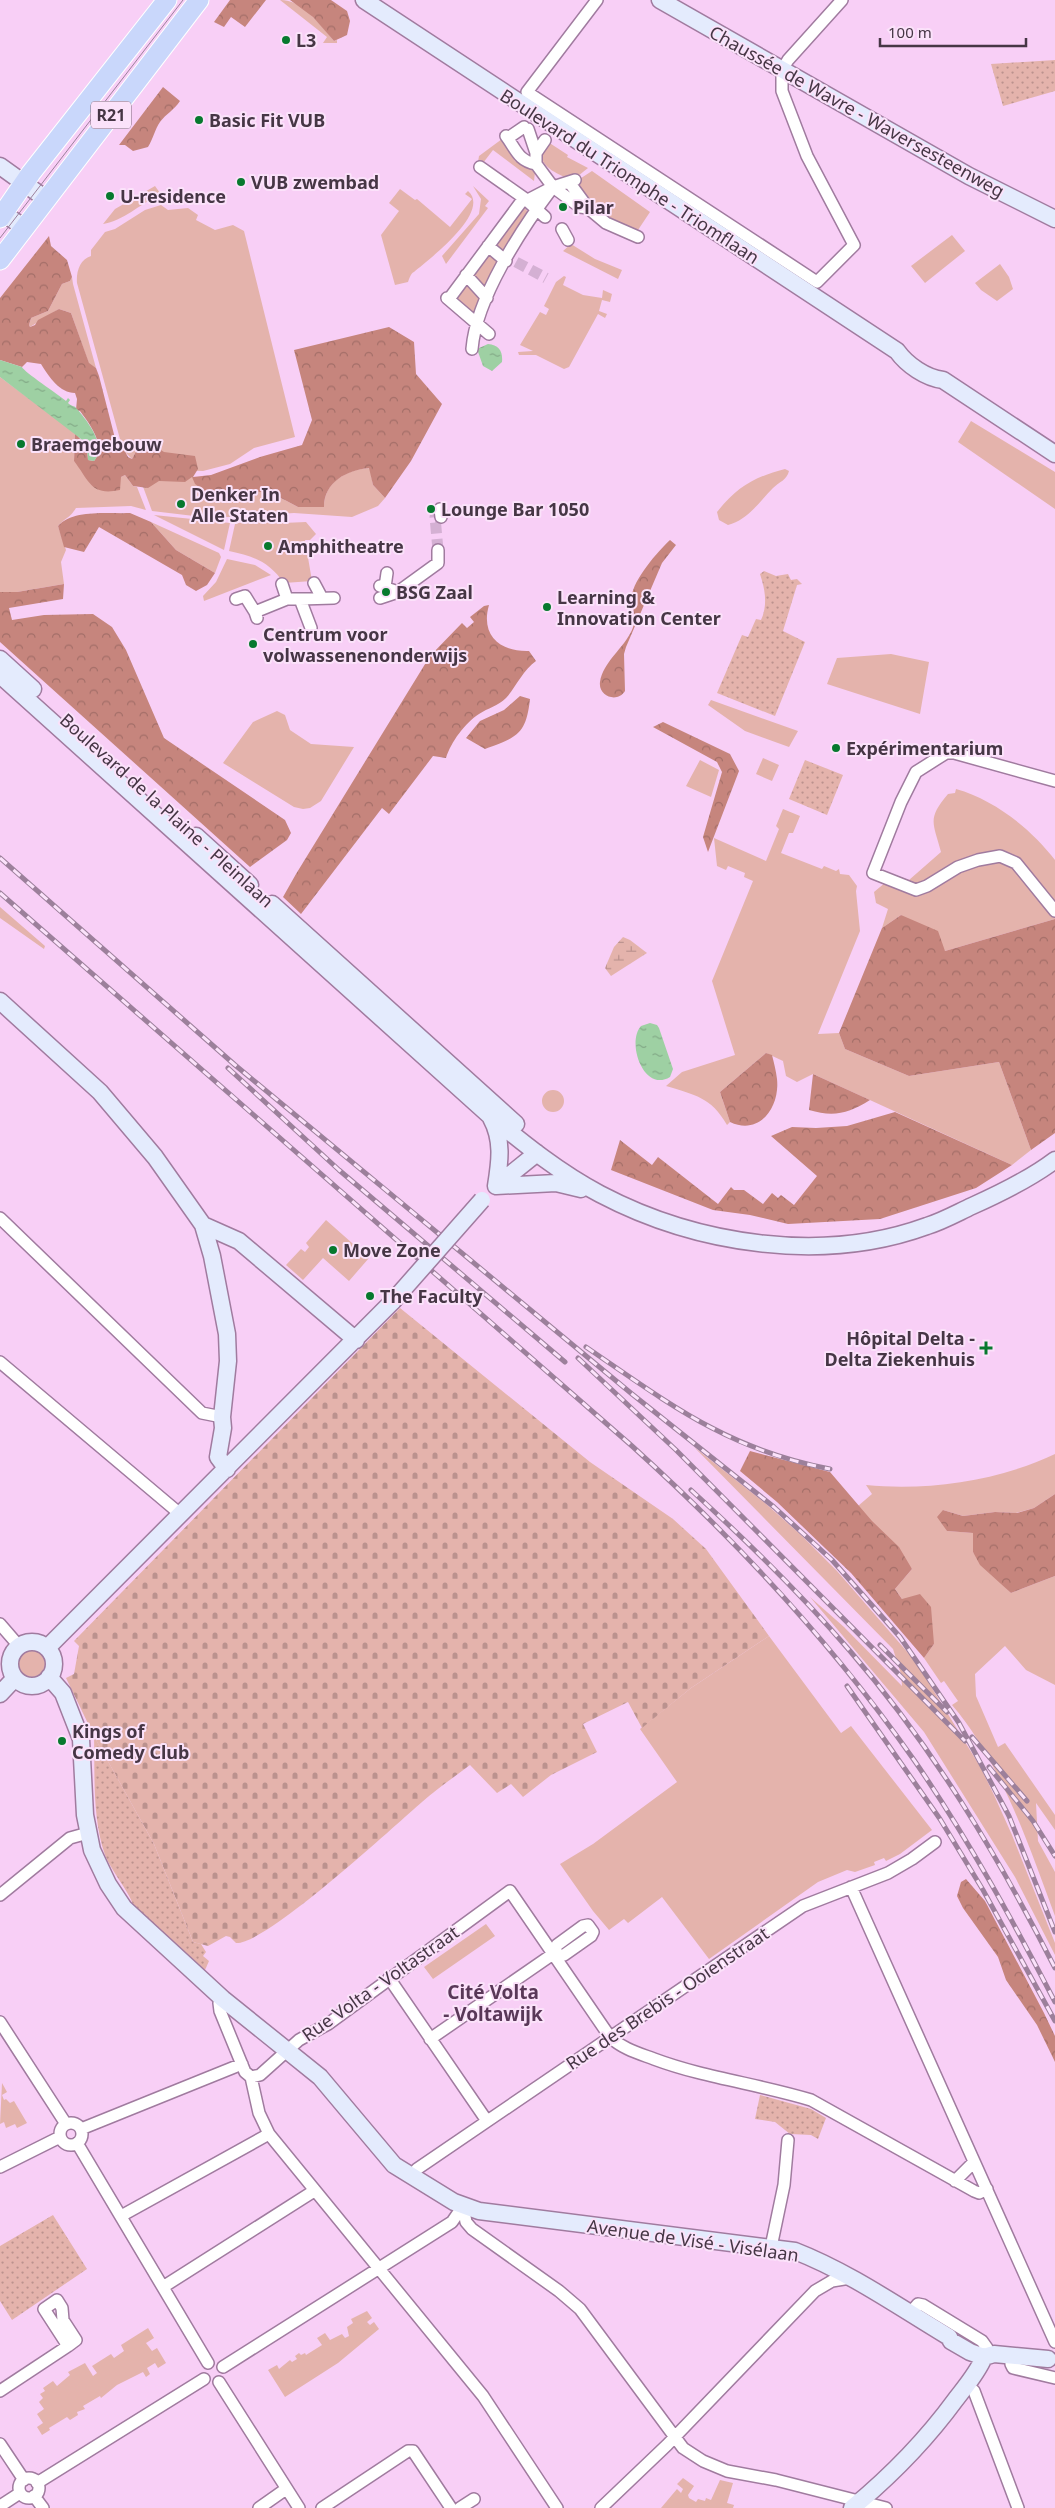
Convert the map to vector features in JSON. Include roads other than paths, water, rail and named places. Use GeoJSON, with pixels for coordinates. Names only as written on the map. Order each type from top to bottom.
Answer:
{"type":"FeatureCollection","features":[{"type":"Feature","properties":{"kind":"main road","name":"R21"},"geometry":{"type":"LineString","coordinates":[[1,214],[23,183],[167,0]]}},
{"type":"Feature","properties":{"kind":"main road","name":"R21"},"geometry":{"type":"LineString","coordinates":[[0,260],[199,0]]}},
{"type":"Feature","properties":{"kind":"street","name":"Boulevard du Triomphe - Triomflaan"},"geometry":{"type":"LineString","coordinates":[[364,0],[897,351],[903,360],[932,379],[943,380],[1055,454]]}},
{"type":"Feature","properties":{"kind":"street","name":"Boulevard du Triomphe - Triomflaan"},"geometry":{"type":"LineString","coordinates":[[597,0],[527,92],[817,282],[854,245],[807,156],[782,91],[782,70]]}},
{"type":"Feature","properties":{"kind":"street","name":"Chaussée de Wavre - Waversesteenweg"},"geometry":{"type":"LineString","coordinates":[[660,0],[969,176],[1055,219]]}},
{"type":"Feature","properties":{"kind":"street"},"geometry":{"type":"LineString","coordinates":[[782,70],[788,60],[842,0]]}},
{"type":"Feature","properties":{"kind":"street"},"geometry":{"type":"LineString","coordinates":[[545,140],[536,159],[526,162],[514,152],[507,137],[526,128],[536,159],[553,187],[580,207],[588,208]]}},
{"type":"Feature","properties":{"kind":"street"},"geometry":{"type":"LineString","coordinates":[[0,166],[46,199]]}},
{"type":"Feature","properties":{"kind":"street"},"geometry":{"type":"LineString","coordinates":[[480,167],[525,199],[541,213]]}},
{"type":"Feature","properties":{"kind":"street"},"geometry":{"type":"LineString","coordinates":[[541,213],[541,193],[546,177]]}},
{"type":"Feature","properties":{"kind":"street"},"geometry":{"type":"LineString","coordinates":[[489,334],[475,324],[448,298],[463,276],[492,249],[525,199],[546,177]]}},
{"type":"Feature","properties":{"kind":"street"},"geometry":{"type":"LineString","coordinates":[[525,199],[572,181],[588,208],[606,223],[638,238]]}},
{"type":"Feature","properties":{"kind":"street"},"geometry":{"type":"LineString","coordinates":[[472,349],[475,324],[486,298],[541,213],[553,187]]}},
{"type":"Feature","properties":{"kind":"street"},"geometry":{"type":"LineString","coordinates":[[1,214],[25,228]]}},
{"type":"Feature","properties":{"kind":"street"},"geometry":{"type":"LineString","coordinates":[[562,229],[568,240]]}},
{"type":"Feature","properties":{"kind":"street"},"geometry":{"type":"LineString","coordinates":[[492,249],[510,259]]}},
{"type":"Feature","properties":{"kind":"street"},"geometry":{"type":"LineString","coordinates":[[463,276],[486,298]]}},
{"type":"Feature","properties":{"kind":"street"},"geometry":{"type":"LineString","coordinates":[[387,573],[382,590],[398,592],[438,563],[438,550]]}},
{"type":"Feature","properties":{"kind":"street"},"geometry":{"type":"LineString","coordinates":[[314,583],[322,598]]}},
{"type":"Feature","properties":{"kind":"street"},"geometry":{"type":"LineString","coordinates":[[282,584],[287,599]]}},
{"type":"Feature","properties":{"kind":"street"},"geometry":{"type":"LineString","coordinates":[[236,599],[245,596],[256,615],[275,608],[287,599],[334,598]]}},
{"type":"Feature","properties":{"kind":"street"},"geometry":{"type":"LineString","coordinates":[[300,599],[311,628]]}},
{"type":"Feature","properties":{"kind":"street","name":"Boulevard de la Plaine - Pleinlaan"},"geometry":{"type":"LineString","coordinates":[[0,659],[331,965],[489,1115],[537,1153]]}},
{"type":"Feature","properties":{"kind":"street","name":"Boulevard de la Plaine - Pleinlaan"},"geometry":{"type":"LineString","coordinates":[[0,675],[331,965],[519,1126],[532,1140],[537,1153]]}},
{"type":"Feature","properties":{"kind":"street"},"geometry":{"type":"LineString","coordinates":[[1055,780],[954,753],[946,754],[916,772],[901,802],[873,873],[916,890],[927,886],[958,867],[978,860],[1000,856],[1016,863],[1055,911]]}},
{"type":"Feature","properties":{"kind":"street"},"geometry":{"type":"LineString","coordinates":[[0,1001],[106,1099],[155,1157],[203,1225],[212,1256],[227,1334],[223,1428],[218,1457],[227,1469]]}},
{"type":"Feature","properties":{"kind":"street"},"geometry":{"type":"LineString","coordinates":[[489,1115],[499,1136],[501,1154],[496,1186]]}},
{"type":"Feature","properties":{"kind":"street"},"geometry":{"type":"LineString","coordinates":[[47,1648],[179,1513],[227,1469],[356,1340],[496,1186],[537,1153],[601,1195]]}},
{"type":"Feature","properties":{"kind":"street"},"geometry":{"type":"LineString","coordinates":[[496,1186],[556,1183],[601,1195],[668,1223],[727,1238],[794,1246],[839,1244],[886,1237],[927,1227],[992,1197],[1055,1160]]}},
{"type":"Feature","properties":{"kind":"street"},"geometry":{"type":"LineString","coordinates":[[0,1218],[202,1413],[222,1417]]}},
{"type":"Feature","properties":{"kind":"street"},"geometry":{"type":"LineString","coordinates":[[203,1225],[239,1241],[356,1340]]}},
{"type":"Feature","properties":{"kind":"street"},"geometry":{"type":"LineString","coordinates":[[0,1362],[179,1513]]}},
{"type":"Feature","properties":{"kind":"street"},"geometry":{"type":"LineString","coordinates":[[212,1482],[209,1462],[216,1429],[222,1417]]}},
{"type":"Feature","properties":{"kind":"street"},"geometry":{"type":"LineString","coordinates":[[0,1624],[19,1646]]}},
{"type":"Feature","properties":{"kind":"street"},"geometry":{"type":"LineString","coordinates":[[36,1642],[47,1648],[54,1662],[50,1677],[41,1684],[30,1686],[15,1678],[10,1669],[10,1658],[19,1646],[36,1642]]}},
{"type":"Feature","properties":{"kind":"street","name":"Avenue de Visé - Visélaan"},"geometry":{"type":"LineString","coordinates":[[50,1677],[63,1693],[81,1739],[85,1815],[88,1834],[99,1868],[124,1908],[222,1998],[320,2077],[383,2153],[411,2176],[463,2206],[505,2215],[796,2251],[819,2260],[949,2337],[951,2341],[970,2352],[1053,2360]]}},
{"type":"Feature","properties":{"kind":"street"},"geometry":{"type":"LineString","coordinates":[[0,1694],[15,1678]]}},
{"type":"Feature","properties":{"kind":"street"},"geometry":{"type":"LineString","coordinates":[[0,1895],[70,1838],[88,1834]]}},
{"type":"Feature","properties":{"kind":"street","name":"Rue des Brebis - Ooienstraat"},"geometry":{"type":"LineString","coordinates":[[411,2176],[417,2168],[803,1906],[896,1868],[935,1842]]}},
{"type":"Feature","properties":{"kind":"street"},"geometry":{"type":"LineString","coordinates":[[851,1887],[1055,2342]]}},
{"type":"Feature","properties":{"kind":"street","name":"Rue Volta - Voltastraat"},"geometry":{"type":"LineString","coordinates":[[251,2077],[260,2074],[299,2040],[328,2024],[510,1891],[553,1954]]}},
{"type":"Feature","properties":{"kind":"street"},"geometry":{"type":"LineString","coordinates":[[430,2039],[553,1954],[610,2037],[621,2047],[680,2069],[786,2092],[811,2100],[955,2181],[977,2192],[987,2189]]}},
{"type":"Feature","properties":{"kind":"street"},"geometry":{"type":"LineString","coordinates":[[389,1978],[487,2121]]}},
{"type":"Feature","properties":{"kind":"street"},"geometry":{"type":"LineString","coordinates":[[222,1998],[219,2003],[220,2011],[242,2064],[251,2077],[255,2101],[269,2134],[483,2396],[558,2507]]}},
{"type":"Feature","properties":{"kind":"street"},"geometry":{"type":"LineString","coordinates":[[0,2022],[66,2124]]}},
{"type":"Feature","properties":{"kind":"street"},"geometry":{"type":"LineString","coordinates":[[81,2130],[242,2064]]}},
{"type":"Feature","properties":{"kind":"street"},"geometry":{"type":"LineString","coordinates":[[66,2124],[74,2124],[81,2130],[82,2136],[77,2143],[67,2144],[60,2137],[61,2128],[66,2124]]}},
{"type":"Feature","properties":{"kind":"street"},"geometry":{"type":"LineString","coordinates":[[121,2216],[269,2134]]}},
{"type":"Feature","properties":{"kind":"street"},"geometry":{"type":"LineString","coordinates":[[0,2167],[60,2137]]}},
{"type":"Feature","properties":{"kind":"street"},"geometry":{"type":"LineString","coordinates":[[771,2247],[784,2185],[788,2140]]}},
{"type":"Feature","properties":{"kind":"street"},"geometry":{"type":"LineString","coordinates":[[77,2143],[208,2363]]}},
{"type":"Feature","properties":{"kind":"street"},"geometry":{"type":"LineString","coordinates":[[955,2181],[974,2162]]}},
{"type":"Feature","properties":{"kind":"street"},"geometry":{"type":"LineString","coordinates":[[163,2287],[314,2191]]}},
{"type":"Feature","properties":{"kind":"street"},"geometry":{"type":"LineString","coordinates":[[223,2367],[452,2222],[463,2206]]}},
{"type":"Feature","properties":{"kind":"street"},"geometry":{"type":"LineString","coordinates":[[463,2206],[466,2222],[472,2229],[559,2291],[580,2309],[683,2448],[727,2471],[776,2480],[856,2505],[886,2508]]}},
{"type":"Feature","properties":{"kind":"street"},"geometry":{"type":"LineString","coordinates":[[815,2291],[822,2274],[819,2260]]}},
{"type":"Feature","properties":{"kind":"street"},"geometry":{"type":"LineString","coordinates":[[602,2508],[815,2291],[832,2281],[850,2278]]}},
{"type":"Feature","properties":{"kind":"street"},"geometry":{"type":"LineString","coordinates":[[856,2505],[914,2451],[967,2385],[989,2353],[982,2341],[923,2306],[918,2304],[914,2306],[910,2314]]}},
{"type":"Feature","properties":{"kind":"street"},"geometry":{"type":"LineString","coordinates":[[0,2391],[68,2346]]}},
{"type":"Feature","properties":{"kind":"street"},"geometry":{"type":"LineString","coordinates":[[1011,2356],[1013,2368],[1055,2378]]}},
{"type":"Feature","properties":{"kind":"street"},"geometry":{"type":"LineString","coordinates":[[216,2362],[223,2367],[224,2375],[219,2382],[211,2384],[204,2379],[202,2370],[208,2363],[216,2362]]}},
{"type":"Feature","properties":{"kind":"street"},"geometry":{"type":"LineString","coordinates":[[37,2483],[204,2379]]}},
{"type":"Feature","properties":{"kind":"street"},"geometry":{"type":"LineString","coordinates":[[219,2382],[299,2508]]}},
{"type":"Feature","properties":{"kind":"street"},"geometry":{"type":"LineString","coordinates":[[967,2385],[974,2391],[1018,2508]]}},
{"type":"Feature","properties":{"kind":"street"},"geometry":{"type":"LineString","coordinates":[[0,2444],[24,2480]]}},
{"type":"Feature","properties":{"kind":"street"},"geometry":{"type":"LineString","coordinates":[[322,2508],[408,2451],[413,2451],[451,2508]]}},
{"type":"Feature","properties":{"kind":"street"},"geometry":{"type":"LineString","coordinates":[[32,2479],[37,2483],[38,2492],[34,2496],[27,2498],[20,2493],[19,2487],[24,2480],[32,2479]]}},
{"type":"Feature","properties":{"kind":"street"},"geometry":{"type":"LineString","coordinates":[[259,2508],[286,2490]]}},
{"type":"Feature","properties":{"kind":"street"},"geometry":{"type":"LineString","coordinates":[[0,2506],[20,2493]]}},
{"type":"Feature","properties":{"kind":"street"},"geometry":{"type":"LineString","coordinates":[[34,2496],[43,2508]]}},
{"type":"Feature","properties":{"kind":"street"},"geometry":{"type":"LineString","coordinates":[[460,2508],[474,2499]]}},
{"type":"Feature","properties":{"kind":"water"},"geometry":{"type":"Polygon","coordinates":[[[488,344],[498,347],[502,355],[502,362],[492,371],[483,366],[477,349],[488,344]]]}},
{"type":"Feature","properties":{"kind":"water"},"geometry":{"type":"Polygon","coordinates":[[[0,360],[22,367],[66,401],[68,398],[70,400],[68,403],[75,407],[85,418],[94,432],[97,440],[98,455],[94,461],[88,460],[87,447],[81,439],[0,377],[0,360]]]}},
{"type":"Feature","properties":{"kind":"water"},"geometry":{"type":"Polygon","coordinates":[[[650,1023],[657,1025],[659,1028],[673,1069],[670,1077],[661,1080],[652,1078],[645,1072],[637,1054],[637,1034],[641,1026],[650,1023]]]}},
{"type":"Feature","properties":{"kind":"tunnel"},"geometry":{"type":"LineString","coordinates":[[516,262],[546,278]]}},
{"type":"Feature","properties":{"kind":"tunnel"},"geometry":{"type":"LineString","coordinates":[[438,550],[435,517],[441,517]]}},
{"type":"Feature","properties":{"kind":"tram line"},"geometry":{"type":"LineString","coordinates":[[0,238],[183,0]]}},
{"type":"Feature","properties":{"kind":"railway"},"geometry":{"type":"LineString","coordinates":[[0,858],[235,1065],[632,1394],[774,1507],[832,1560],[900,1637],[959,1723],[1009,1816],[1055,1932]]}},
{"type":"Feature","properties":{"kind":"railway"},"geometry":{"type":"LineString","coordinates":[[0,893],[632,1446],[746,1557],[782,1595],[851,1675],[914,1760],[934,1789],[988,1879],[1055,2002]]}},
{"type":"Feature","properties":{"kind":"railway"},"geometry":{"type":"LineString","coordinates":[[228,1068],[339,1170],[565,1362]]}},
{"type":"Feature","properties":{"kind":"railway"},"geometry":{"type":"LineString","coordinates":[[586,1347],[673,1406],[730,1437],[760,1450],[830,1469]]}},
{"type":"Feature","properties":{"kind":"railway"},"geometry":{"type":"LineString","coordinates":[[578,1358],[676,1450],[965,1741]]}},
{"type":"Feature","properties":{"kind":"railway"},"geometry":{"type":"LineString","coordinates":[[691,1490],[793,1588],[850,1651],[909,1725],[987,1844],[1055,1968]]}},
{"type":"Feature","properties":{"kind":"railway"},"geometry":{"type":"LineString","coordinates":[[880,1645],[947,1712]]}},
{"type":"Feature","properties":{"kind":"railway"},"geometry":{"type":"LineString","coordinates":[[847,1686],[940,1819],[983,1890],[1055,2021]]}},
{"type":"Feature","properties":{"kind":"railway"},"geometry":{"type":"LineString","coordinates":[[972,1737],[1027,1801]]}},
{"type":"Feature","properties":{"kind":"railway"},"geometry":{"type":"LineString","coordinates":[[989,1767],[1033,1821],[1055,1856]]}},
{"type":"Feature","properties":{"kind":"place","name":"L3"},"geometry":{"type":"Point","coordinates":[286,40]}},
{"type":"Feature","properties":{"kind":"place","name":"Basic Fit VUB"},"geometry":{"type":"Point","coordinates":[199,120]}},
{"type":"Feature","properties":{"kind":"place","name":"VUB zwembad"},"geometry":{"type":"Point","coordinates":[241,182]}},
{"type":"Feature","properties":{"kind":"place","name":"U-residence"},"geometry":{"type":"Point","coordinates":[110,196]}},
{"type":"Feature","properties":{"kind":"place","name":"Pilar"},"geometry":{"type":"Point","coordinates":[563,207]}},
{"type":"Feature","properties":{"kind":"place","name":"Braemgebouw"},"geometry":{"type":"Point","coordinates":[21,444]}},
{"type":"Feature","properties":{"kind":"place","name":"Denker In Alle Staten"},"geometry":{"type":"Point","coordinates":[181,504]}},
{"type":"Feature","properties":{"kind":"place","name":"Lounge Bar 1050"},"geometry":{"type":"Point","coordinates":[431,509]}},
{"type":"Feature","properties":{"kind":"place","name":"Amphitheatre"},"geometry":{"type":"Point","coordinates":[268,546]}},
{"type":"Feature","properties":{"kind":"place","name":"BSG Zaal"},"geometry":{"type":"Point","coordinates":[386,592]}},
{"type":"Feature","properties":{"kind":"place","name":"Learning & Innovation Center"},"geometry":{"type":"Point","coordinates":[547,607]}},
{"type":"Feature","properties":{"kind":"place","name":"Centrum voor volwassenenonderwijs"},"geometry":{"type":"Point","coordinates":[253,644]}},
{"type":"Feature","properties":{"kind":"place","name":"Expérimentarium"},"geometry":{"type":"Point","coordinates":[836,748]}},
{"type":"Feature","properties":{"kind":"place","name":"Move Zone"},"geometry":{"type":"Point","coordinates":[333,1250]}},
{"type":"Feature","properties":{"kind":"place","name":"The Faculty"},"geometry":{"type":"Point","coordinates":[370,1296]}},
{"type":"Feature","properties":{"kind":"place","name":"Hôpital Delta - Delta Ziekenhuis"},"geometry":{"type":"Point","coordinates":[986,1348]}},
{"type":"Feature","properties":{"kind":"place","name":"Kings of Comedy Club"},"geometry":{"type":"Point","coordinates":[62,1741]}},
{"type":"Feature","properties":{"kind":"district","name":"Cité Volta - Voltawijk"},"geometry":{"type":"Point","coordinates":[493,2003]}}]}
